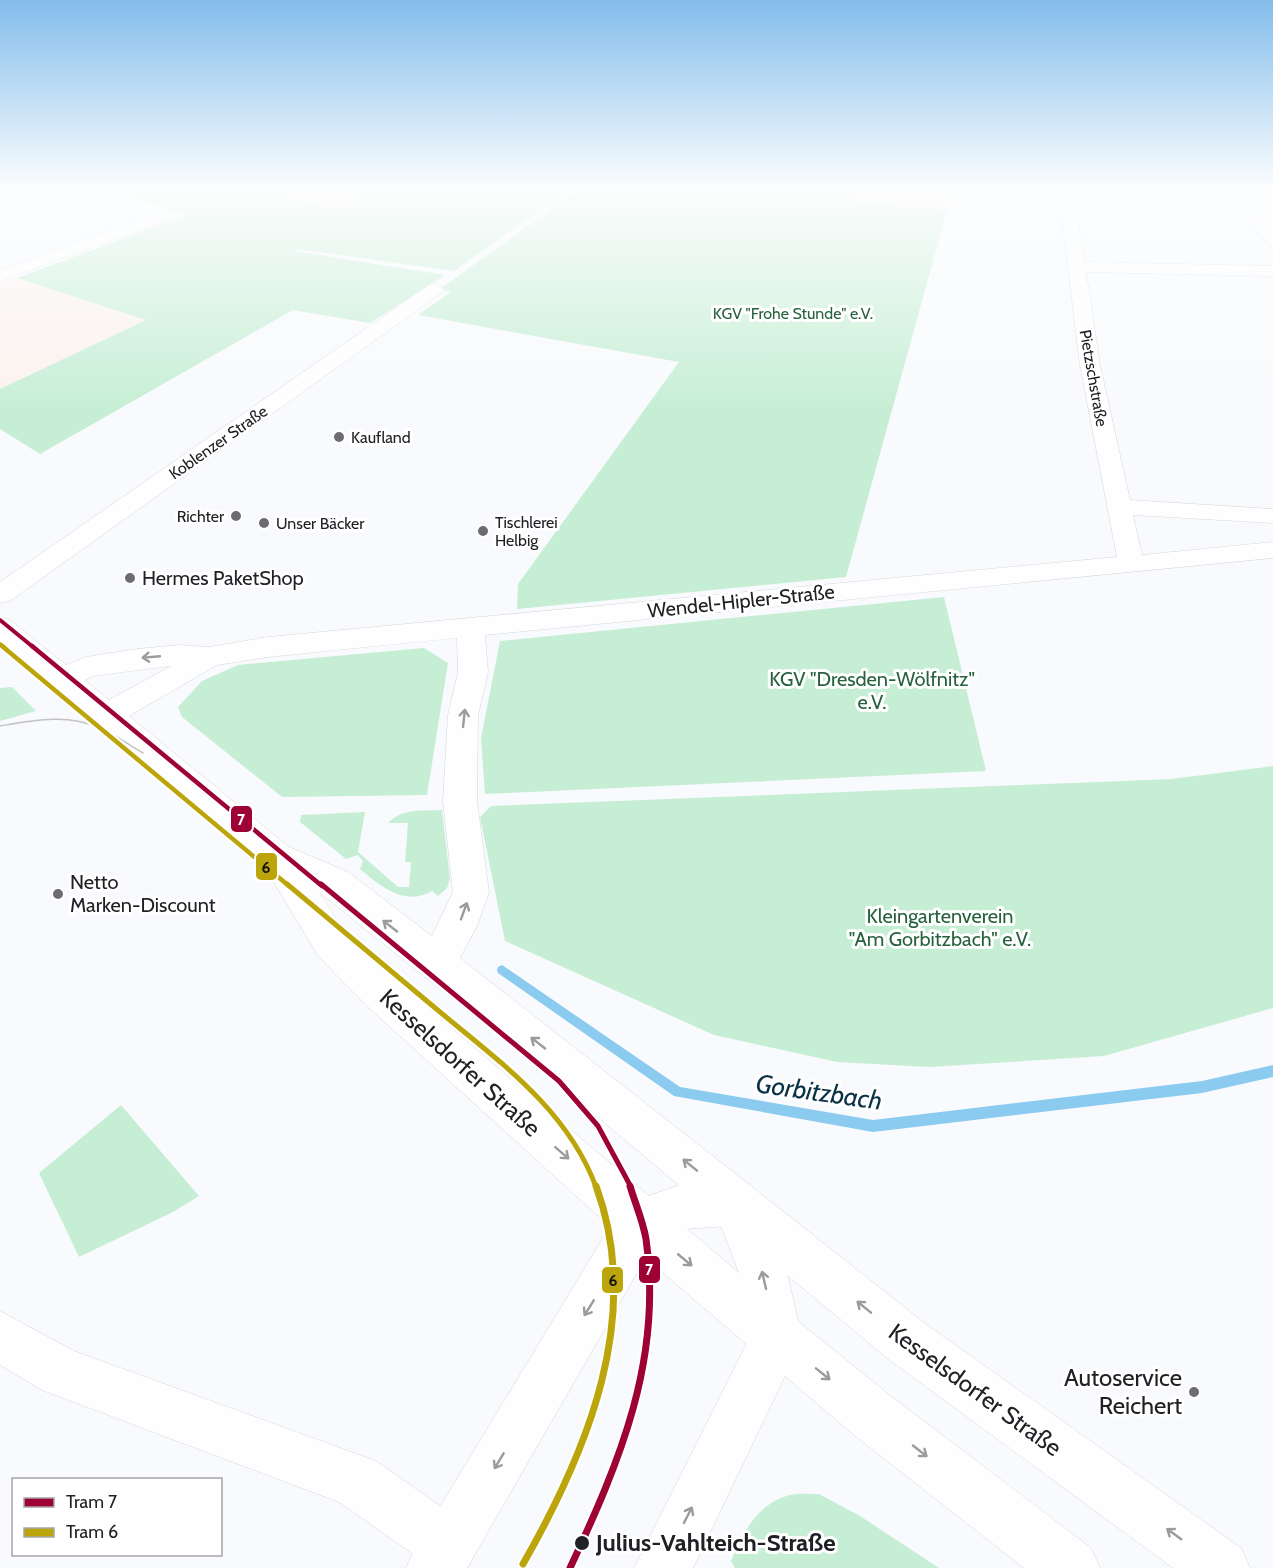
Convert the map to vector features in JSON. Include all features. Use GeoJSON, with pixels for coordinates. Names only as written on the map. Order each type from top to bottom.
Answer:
{"type":"FeatureCollection","features":[{"type":"Feature","properties":{"kind":"street"},"geometry":{"type":"LineString","coordinates":[[0,276],[33,264]]}},
{"type":"Feature","properties":{"kind":"street"},"geometry":{"type":"LineString","coordinates":[[1077,267],[1273,271]]}},
{"type":"Feature","properties":{"kind":"street","name":"Pietzschstraße"},"geometry":{"type":"LineString","coordinates":[[1077,267],[1090,365],[1131,564]]}},
{"type":"Feature","properties":{"kind":"street","name":"Koblenzer Straße"},"geometry":{"type":"LineString","coordinates":[[0,595],[435,289]]}},
{"type":"Feature","properties":{"kind":"street"},"geometry":{"type":"LineString","coordinates":[[1119,507],[1273,516]]}},
{"type":"Feature","properties":{"kind":"street","name":"Wendel-Hipler-Straße"},"geometry":{"type":"LineString","coordinates":[[63,679],[87,667],[138,659],[180,655],[209,657],[268,647],[1273,550]]}},
{"type":"Feature","properties":{"kind":"street","name":"Kesselsdorfer Straße"},"geometry":{"type":"LineString","coordinates":[[0,626],[279,859],[332,945],[381,993],[640,1222],[873,1416],[1071,1568]]}},
{"type":"Feature","properties":{"kind":"street"},"geometry":{"type":"LineString","coordinates":[[437,962],[458,926],[471,892],[460,801],[464,715],[473,672],[471,627]]}},
{"type":"Feature","properties":{"kind":"street","name":"Wendel-Hipler-Straße"},"geometry":{"type":"LineString","coordinates":[[107,715],[209,657]]}},
{"type":"Feature","properties":{"kind":"street","name":"Kesselsdorfer Straße"},"geometry":{"type":"LineString","coordinates":[[279,859],[295,863],[335,883],[437,962],[905,1340],[1221,1568]]}},
{"type":"Feature","properties":{"kind":"street"},"geometry":{"type":"LineString","coordinates":[[0,1336],[60,1372],[356,1481],[442,1557],[640,1222],[685,1206],[735,1202]]}},
{"type":"Feature","properties":{"kind":"street","name":"Kesselsdorfer Straße"},"geometry":{"type":"LineString","coordinates":[[735,1202],[762,1269],[777,1337]]}},
{"type":"Feature","properties":{"kind":"street"},"geometry":{"type":"LineString","coordinates":[[663,1568],[777,1337]]}},
{"type":"Feature","properties":{"kind":"shaded area"},"geometry":{"type":"Polygon","coordinates":[[[17,278],[147,320],[0,389],[0,284],[17,278]]]}},
{"type":"Feature","properties":{"kind":"green space"},"geometry":{"type":"Polygon","coordinates":[[[54,264],[377,264],[445,275],[370,323],[293,310],[40,454],[0,429],[0,389],[146,320],[17,278],[54,264]]]}},
{"type":"Feature","properties":{"kind":"green space"},"geometry":{"type":"Polygon","coordinates":[[[405,264],[464,264],[454,271],[405,264]]]}},
{"type":"Feature","properties":{"kind":"green space","name":"KGV \"Frohe Stunde\" e.V."},"geometry":{"type":"Polygon","coordinates":[[[475,264],[932,264],[846,577],[517,609],[518,584],[679,362],[418,315],[451,292],[440,289],[475,264]]]}},
{"type":"Feature","properties":{"kind":"green space","name":"KGV \"Dresden-Wölfnitz\" e.V."},"geometry":{"type":"Polygon","coordinates":[[[944,597],[986,771],[485,794],[481,738],[500,641],[944,597]]]}},
{"type":"Feature","properties":{"kind":"green space"},"geometry":{"type":"Polygon","coordinates":[[[424,648],[448,663],[427,795],[282,797],[182,717],[178,707],[202,681],[238,665],[424,648]]]}},
{"type":"Feature","properties":{"kind":"green space"},"geometry":{"type":"Polygon","coordinates":[[[12,687],[36,711],[0,721],[0,688],[12,687]]]}},
{"type":"Feature","properties":{"kind":"green space","name":"Kleingartenverein \"Am Gorbitzbach\" e.V."},"geometry":{"type":"Polygon","coordinates":[[[1273,766],[1273,1008],[1104,1056],[929,1067],[837,1062],[714,1035],[505,941],[480,817],[491,806],[1171,779],[1273,766]]]}},
{"type":"Feature","properties":{"kind":"green space"},"geometry":{"type":"Polygon","coordinates":[[[442,810],[450,879],[447,888],[438,896],[432,891],[412,897],[403,896],[384,888],[360,869],[363,861],[358,855],[346,859],[300,822],[301,815],[365,812],[358,852],[398,887],[409,887],[411,862],[405,862],[408,823],[388,823],[406,813],[442,810]]]}},
{"type":"Feature","properties":{"kind":"green space"},"geometry":{"type":"Polygon","coordinates":[[[121,1105],[199,1196],[173,1212],[79,1257],[39,1173],[121,1105]]]}},
{"type":"Feature","properties":{"kind":"green space"},"geometry":{"type":"Polygon","coordinates":[[[819,1494],[860,1516],[939,1568],[735,1568],[731,1561],[735,1550],[746,1530],[760,1512],[779,1499],[790,1495],[819,1494]]]}},
{"type":"Feature","properties":{"kind":"waterway","name":"Gorbitzbach"},"geometry":{"type":"LineString","coordinates":[[502,970],[678,1092],[873,1126],[1202,1087],[1273,1071]]}},
{"type":"Feature","properties":{"kind":"tram line","name":"7"},"geometry":{"type":"LineString","coordinates":[[0,620],[559,1081],[598,1126],[628,1181],[646,1236],[652,1292],[648,1348],[636,1404],[618,1459],[570,1568]]}},
{"type":"Feature","properties":{"kind":"tram line","name":"6"},"geometry":{"type":"LineString","coordinates":[[0,644],[536,1094],[566,1128],[588,1164],[602,1204],[611,1246],[613,1288],[611,1332],[604,1375],[579,1455],[560,1497],[523,1564]]}},
{"type":"Feature","properties":{"kind":"tram line"},"geometry":{"type":"LineString","coordinates":[[0,726],[51,719],[77,721],[102,729],[143,753]]}},
{"type":"Feature","properties":{"kind":"place","name":"Kaufland"},"geometry":{"type":"Point","coordinates":[339,437]}},
{"type":"Feature","properties":{"kind":"place","name":"Richter"},"geometry":{"type":"Point","coordinates":[236,516]}},
{"type":"Feature","properties":{"kind":"place","name":"Unser Bäcker"},"geometry":{"type":"Point","coordinates":[264,523]}},
{"type":"Feature","properties":{"kind":"place","name":"Tischlerei Helbig"},"geometry":{"type":"Point","coordinates":[483,531]}},
{"type":"Feature","properties":{"kind":"place","name":"Hermes PaketShop"},"geometry":{"type":"Point","coordinates":[130,578]}},
{"type":"Feature","properties":{"kind":"place","name":"Netto Marken-Discount"},"geometry":{"type":"Point","coordinates":[58,894]}},
{"type":"Feature","properties":{"kind":"place","name":"Autoservice Reichert"},"geometry":{"type":"Point","coordinates":[1194,1392]}},
{"type":"Feature","properties":{"kind":"place","name":"Julius-Vahlteich-Straße"},"geometry":{"type":"Point","coordinates":[582,1543]}}]}
